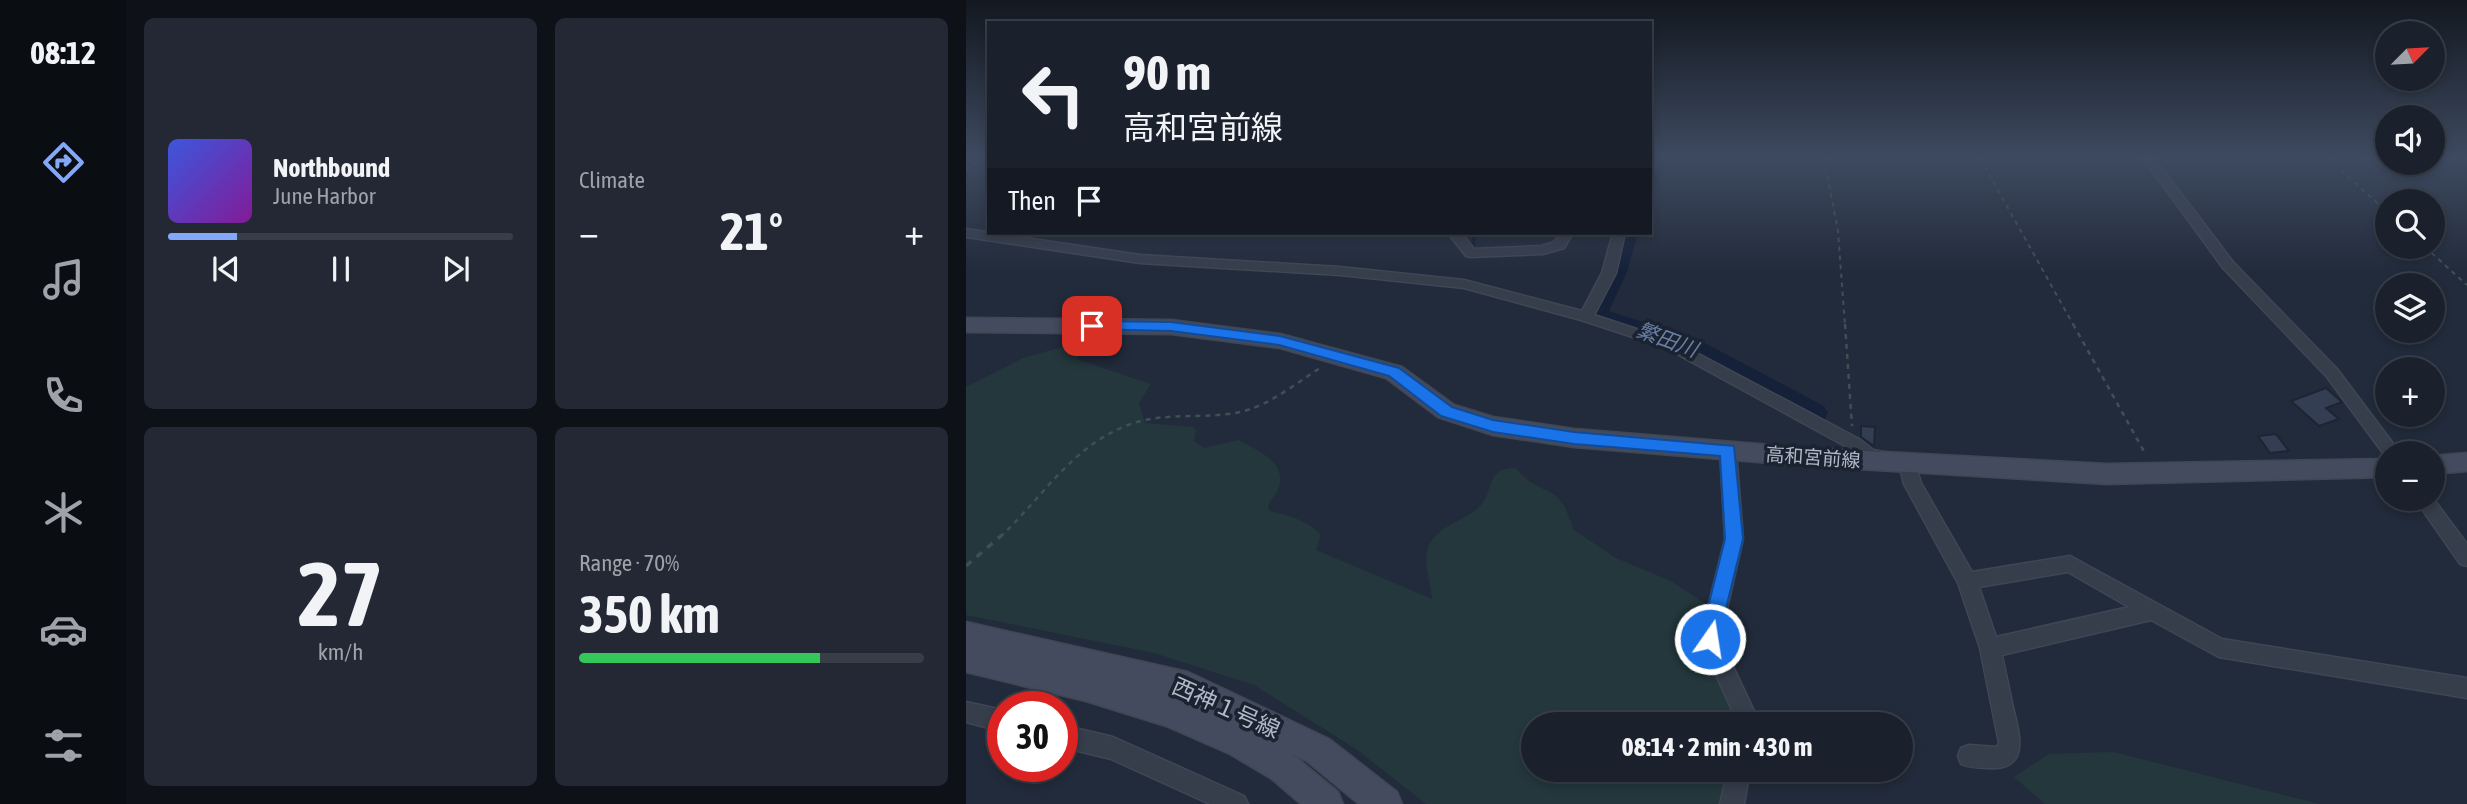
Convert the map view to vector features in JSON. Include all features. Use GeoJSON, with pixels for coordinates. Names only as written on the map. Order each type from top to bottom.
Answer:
{"type":"FeatureCollection","features":[{"type":"Feature","properties":{"kind":"street"},"geometry":{"type":"LineString","coordinates":[[2176,196],[2228,265],[2332,373],[2383,441]]}},
{"type":"Feature","properties":{"kind":"street"},"geometry":{"type":"LineString","coordinates":[[966,233],[1140,259],[1340,271],[1464,284],[1586,317],[1671,345],[1853,443],[1868,455],[1906,463],[1913,484],[1967,582],[1990,648],[2010,744],[2007,753],[1999,758],[1969,756]]}},
{"type":"Feature","properties":{"kind":"street"},"geometry":{"type":"LineString","coordinates":[[1042,244],[1055,235]]}},
{"type":"Feature","properties":{"kind":"street"},"geometry":{"type":"LineString","coordinates":[[1456,235],[1471,253],[1543,250],[1559,245],[1566,235]]}},
{"type":"Feature","properties":{"kind":"street"},"geometry":{"type":"LineString","coordinates":[[1586,317],[1609,273],[1618,235]]}},
{"type":"Feature","properties":{"kind":"street","name":"高和宮前線"},"geometry":{"type":"LineString","coordinates":[[966,325],[1171,327],[1280,341],[1394,372],[1446,411],[1493,426],[1574,438],[1906,463],[2156,474],[2375,468]]}},
{"type":"Feature","properties":{"kind":"street"},"geometry":{"type":"LineString","coordinates":[[1728,450],[1734,539],[1710,639],[1743,712]]}},
{"type":"Feature","properties":{"kind":"street"},"geometry":{"type":"LineString","coordinates":[[2445,464],[2467,463]]}},
{"type":"Feature","properties":{"kind":"street"},"geometry":{"type":"LineString","coordinates":[[2433,511],[2467,558]]}},
{"type":"Feature","properties":{"kind":"street"},"geometry":{"type":"LineString","coordinates":[[1967,582],[2070,564],[2219,648],[2467,688]]}},
{"type":"Feature","properties":{"kind":"street"},"geometry":{"type":"LineString","coordinates":[[1990,648],[2152,611]]}},
{"type":"Feature","properties":{"kind":"street","name":"西神１号線"},"geometry":{"type":"LineString","coordinates":[[966,635],[1188,686],[1318,750],[1385,804]]}},
{"type":"Feature","properties":{"kind":"street","name":"西神１号線"},"geometry":{"type":"LineString","coordinates":[[966,658],[1069,683],[1166,711],[1223,734],[1279,763],[1326,804]]}},
{"type":"Feature","properties":{"kind":"street"},"geometry":{"type":"LineString","coordinates":[[966,712],[987,717]]}},
{"type":"Feature","properties":{"kind":"street"},"geometry":{"type":"LineString","coordinates":[[1078,740],[1113,748],[1236,804]]}},
{"type":"Feature","properties":{"kind":"street"},"geometry":{"type":"LineString","coordinates":[[1732,804],[1737,782]]}},
{"type":"Feature","properties":{"kind":"path"},"geometry":{"type":"LineString","coordinates":[[1831,196],[1838,231],[1853,443]]}},
{"type":"Feature","properties":{"kind":"path"},"geometry":{"type":"LineString","coordinates":[[2001,196],[2156,474]]}},
{"type":"Feature","properties":{"kind":"path"},"geometry":{"type":"LineString","coordinates":[[2438,259],[2467,285]]}},
{"type":"Feature","properties":{"kind":"path"},"geometry":{"type":"LineString","coordinates":[[966,566],[1006,530],[1060,469],[1089,444],[1128,425],[1159,416],[1240,412],[1272,399],[1337,356]]}},
{"type":"Feature","properties":{"kind":"green space"},"geometry":{"type":"Polygon","coordinates":[[[1066,346],[1073,349],[1079,360],[1151,384],[1139,403],[1145,423],[1193,427],[1196,430],[1194,441],[1204,448],[1239,440],[1261,452],[1279,470],[1278,490],[1268,506],[1270,511],[1297,519],[1316,530],[1321,535],[1316,550],[1432,599],[1427,565],[1429,545],[1439,532],[1481,505],[1494,476],[1505,469],[1515,468],[1530,482],[1555,495],[1565,507],[1574,530],[1616,558],[1671,581],[1703,602],[1706,607],[1700,642],[1730,710],[1521,712],[1521,782],[1725,782],[1720,804],[1426,804],[1356,749],[1254,685],[1154,653],[966,615],[966,387],[1023,358],[1066,346]]]}},
{"type":"Feature","properties":{"kind":"green space"},"geometry":{"type":"Polygon","coordinates":[[[2113,752],[2320,804],[2045,804],[2014,777],[2049,754],[2113,752]]]}},
{"type":"Feature","properties":{"kind":"building"},"geometry":{"type":"Polygon","coordinates":[[[2326,388],[2342,402],[2326,408],[2339,419],[2319,426],[2291,401],[2326,388]]]}},
{"type":"Feature","properties":{"kind":"building"},"geometry":{"type":"Polygon","coordinates":[[[1861,426],[1875,427],[1874,446],[1861,437],[1861,426]]]}},
{"type":"Feature","properties":{"kind":"building"},"geometry":{"type":"Polygon","coordinates":[[[2276,434],[2289,451],[2270,453],[2258,436],[2276,434]]]}},
{"type":"Feature","properties":{"kind":"waterway"},"geometry":{"type":"LineString","coordinates":[[1473,250],[1474,235]]}},
{"type":"Feature","properties":{"kind":"waterway","name":"繁田川"},"geometry":{"type":"LineString","coordinates":[[1626,235],[1616,272],[1595,315],[1690,346],[1815,413]]}},
{"type":"Feature","properties":{"kind":"route"},"geometry":{"type":"LineString","coordinates":[[1092,326],[1171,327],[1280,341],[1394,372],[1446,411],[1493,426],[1574,438],[1728,450],[1734,539],[1710,639]]}}]}
